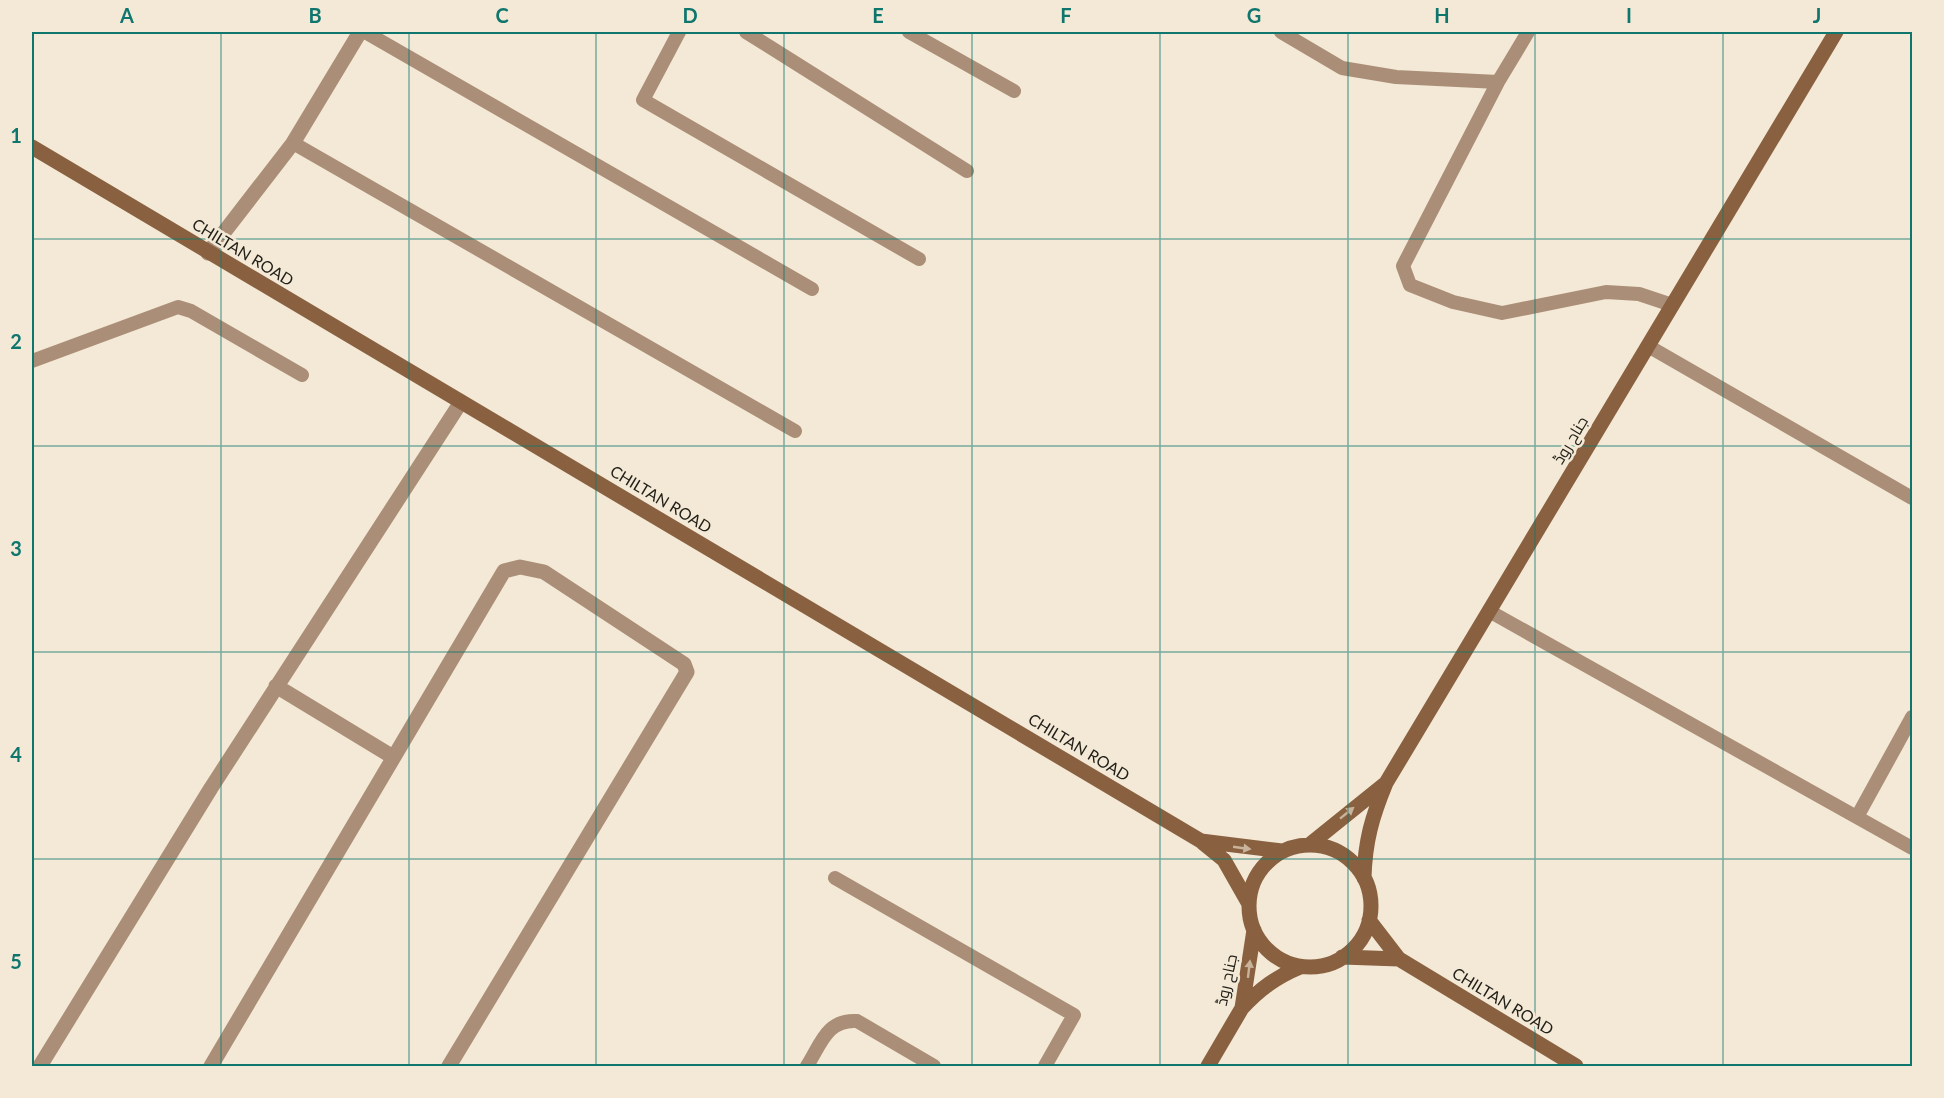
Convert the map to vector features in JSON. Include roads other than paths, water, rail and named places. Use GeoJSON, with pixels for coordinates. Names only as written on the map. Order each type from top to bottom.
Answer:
{"type":"FeatureCollection","features":[{"type":"Feature","properties":{"kind":"street"},"geometry":{"type":"LineString","coordinates":[[208,253],[293,143],[360,32]]}},
{"type":"Feature","properties":{"kind":"street","name":"جناح روڈ"},"geometry":{"type":"LineString","coordinates":[[1309,845],[1386,783],[1836,32]]}},
{"type":"Feature","properties":{"kind":"street","name":"CHILTAN ROAD"},"geometry":{"type":"LineString","coordinates":[[32,147],[1201,841],[1282,851]]}},
{"type":"Feature","properties":{"kind":"street"},"geometry":{"type":"LineString","coordinates":[[40,1066],[276,686],[461,402]]}},
{"type":"Feature","properties":{"kind":"street"},"geometry":{"type":"LineString","coordinates":[[212,1066],[504,571],[509,567],[544,572],[684,664],[687,672],[448,1066]]}},
{"type":"Feature","properties":{"kind":"street"},"geometry":{"type":"LineString","coordinates":[[276,686],[393,757]]}},
{"type":"Feature","properties":{"kind":"street"},"geometry":{"type":"LineString","coordinates":[[1364,878],[1365,846],[1372,817],[1386,783]]}},
{"type":"Feature","properties":{"kind":"street"},"geometry":{"type":"LineString","coordinates":[[1201,841],[1224,860],[1250,904]]}},
{"type":"Feature","properties":{"kind":"street"},"geometry":{"type":"LineString","coordinates":[[1242,1008],[1278,976],[1300,967],[1327,964],[1342,957],[1360,939],[1369,920],[1371,896],[1364,878],[1353,862],[1338,851],[1320,845],[1282,851],[1267,862],[1255,877],[1250,904],[1249,913],[1254,930],[1264,946],[1278,958],[1300,967]]}},
{"type":"Feature","properties":{"kind":"street"},"geometry":{"type":"LineString","coordinates":[[1369,920],[1399,959]]}},
{"type":"Feature","properties":{"kind":"street","name":"جناح روڈ"},"geometry":{"type":"LineString","coordinates":[[1208,1066],[1242,1008],[1254,930]]}},
{"type":"Feature","properties":{"kind":"street","name":"CHILTAN ROAD"},"geometry":{"type":"LineString","coordinates":[[1342,957],[1399,959],[1576,1066]]}},
{"type":"Feature","properties":{"kind":"lane"},"geometry":{"type":"LineString","coordinates":[[365,32],[812,290]]}},
{"type":"Feature","properties":{"kind":"lane"},"geometry":{"type":"LineString","coordinates":[[679,32],[643,100],[919,259]]}},
{"type":"Feature","properties":{"kind":"lane"},"geometry":{"type":"LineString","coordinates":[[746,32],[967,171]]}},
{"type":"Feature","properties":{"kind":"lane"},"geometry":{"type":"LineString","coordinates":[[909,32],[1014,92]]}},
{"type":"Feature","properties":{"kind":"lane"},"geometry":{"type":"LineString","coordinates":[[1281,32],[1342,68],[1395,77],[1498,82]]}},
{"type":"Feature","properties":{"kind":"lane"},"geometry":{"type":"LineString","coordinates":[[1528,32],[1498,82],[1402,266],[1410,285],[1453,302],[1502,313],[1606,292],[1639,294],[1672,305]]}},
{"type":"Feature","properties":{"kind":"lane"},"geometry":{"type":"LineString","coordinates":[[293,143],[795,431]]}},
{"type":"Feature","properties":{"kind":"lane"},"geometry":{"type":"LineString","coordinates":[[32,362],[178,307],[191,311],[302,375]]}},
{"type":"Feature","properties":{"kind":"lane"},"geometry":{"type":"LineString","coordinates":[[1648,345],[1912,498]]}},
{"type":"Feature","properties":{"kind":"lane"},"geometry":{"type":"LineString","coordinates":[[1488,611],[1912,848]]}},
{"type":"Feature","properties":{"kind":"lane"},"geometry":{"type":"LineString","coordinates":[[1857,817],[1912,717]]}},
{"type":"Feature","properties":{"kind":"lane"},"geometry":{"type":"LineString","coordinates":[[835,878],[1074,1015],[1045,1066]]}},
{"type":"Feature","properties":{"kind":"lane"},"geometry":{"type":"LineString","coordinates":[[807,1066],[831,1028],[847,1020],[857,1021],[934,1066]]}}]}
